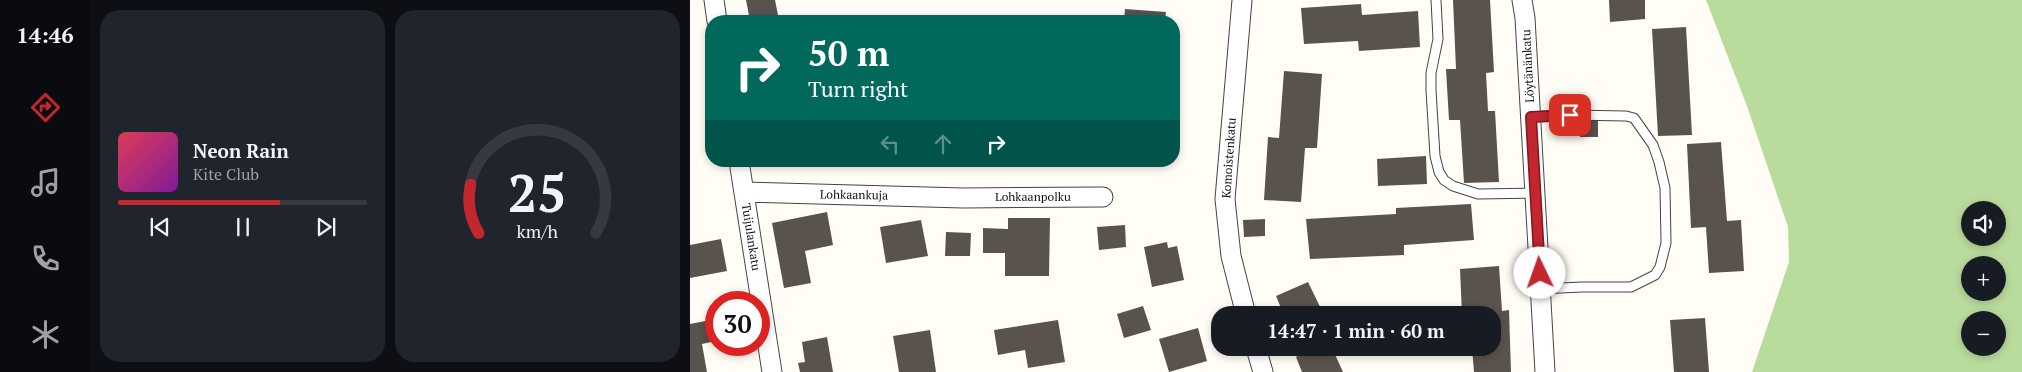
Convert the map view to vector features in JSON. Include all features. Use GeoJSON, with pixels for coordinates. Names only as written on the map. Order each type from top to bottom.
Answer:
{"type":"FeatureCollection","features":[{"type":"Feature","properties":{"kind":"street"},"geometry":{"type":"LineString","coordinates":[[714,0],[716,15]]}},
{"type":"Feature","properties":{"kind":"street","name":"Komoistenkatu"},"geometry":{"type":"LineString","coordinates":[[1242,0],[1225,199],[1231,256],[1244,306]]}},
{"type":"Feature","properties":{"kind":"street","name":"Löytänänkatu"},"geometry":{"type":"LineString","coordinates":[[1522,0],[1525,18],[1545,372]]}},
{"type":"Feature","properties":{"kind":"street","name":"Tuijulankatu"},"geometry":{"type":"LineString","coordinates":[[740,167],[772,372]]}},
{"type":"Feature","properties":{"kind":"street","name":"Lohkaankuja"},"geometry":{"type":"LineString","coordinates":[[744,192],[963,198]]}},
{"type":"Feature","properties":{"kind":"street","name":"Lohkaanpolku"},"geometry":{"type":"LineString","coordinates":[[963,198],[1103,196]]}},
{"type":"Feature","properties":{"kind":"street"},"geometry":{"type":"LineString","coordinates":[[1258,356],[1263,372]]}},
{"type":"Feature","properties":{"kind":"lane"},"geometry":{"type":"LineString","coordinates":[[1436,0],[1438,39],[1437,53],[1431,73],[1431,90],[1435,156],[1444,180],[1453,186],[1478,194],[1535,193]]}},
{"type":"Feature","properties":{"kind":"lane"},"geometry":{"type":"LineString","coordinates":[[1531,117],[1570,115],[1626,116],[1634,118],[1653,144],[1665,188],[1666,243],[1656,275],[1631,287],[1582,286],[1540,289]]}},
{"type":"Feature","properties":{"kind":"green space"},"geometry":{"type":"Polygon","coordinates":[[[1706,0],[2022,0],[2022,372],[1752,372],[1789,262],[1788,227],[1747,106],[1706,0]]]}},
{"type":"Feature","properties":{"kind":"building"},"geometry":{"type":"Polygon","coordinates":[[[746,0],[775,0],[778,15],[749,15],[746,0]]]}},
{"type":"Feature","properties":{"kind":"building"},"geometry":{"type":"Polygon","coordinates":[[[1453,0],[1490,0],[1494,72],[1486,73],[1488,111],[1495,111],[1499,182],[1464,183],[1460,120],[1449,120],[1446,69],[1456,69],[1453,0]]]}},
{"type":"Feature","properties":{"kind":"building"},"geometry":{"type":"Polygon","coordinates":[[[1609,0],[1645,0],[1645,19],[1610,22],[1609,0]]]}},
{"type":"Feature","properties":{"kind":"building"},"geometry":{"type":"Polygon","coordinates":[[[1361,4],[1362,15],[1418,11],[1420,47],[1359,51],[1358,41],[1304,44],[1301,8],[1361,4]]]}},
{"type":"Feature","properties":{"kind":"building"},"geometry":{"type":"Polygon","coordinates":[[[1125,9],[1166,12],[1166,15],[1124,15],[1125,9]]]}},
{"type":"Feature","properties":{"kind":"building"},"geometry":{"type":"Polygon","coordinates":[[[1686,27],[1692,135],[1658,136],[1652,29],[1686,27]]]}},
{"type":"Feature","properties":{"kind":"building"},"geometry":{"type":"Polygon","coordinates":[[[1284,71],[1322,74],[1317,148],[1305,148],[1301,202],[1264,200],[1268,137],[1279,138],[1284,71]]]}},
{"type":"Feature","properties":{"kind":"building"},"geometry":{"type":"Polygon","coordinates":[[[1598,118],[1598,137],[1580,137],[1579,119],[1598,118]]]}},
{"type":"Feature","properties":{"kind":"building"},"geometry":{"type":"Polygon","coordinates":[[[1721,142],[1727,221],[1741,220],[1744,271],[1709,273],[1706,227],[1691,228],[1687,144],[1721,142]]]}},
{"type":"Feature","properties":{"kind":"building"},"geometry":{"type":"Polygon","coordinates":[[[1426,156],[1427,184],[1378,186],[1377,159],[1426,156]]]}},
{"type":"Feature","properties":{"kind":"building"},"geometry":{"type":"Polygon","coordinates":[[[1471,204],[1474,240],[1404,245],[1404,255],[1310,259],[1306,219],[1396,214],[1396,208],[1471,204]]]}},
{"type":"Feature","properties":{"kind":"building"},"geometry":{"type":"Polygon","coordinates":[[[827,212],[833,245],[805,251],[811,283],[784,288],[772,223],[827,212]]]}},
{"type":"Feature","properties":{"kind":"building"},"geometry":{"type":"Polygon","coordinates":[[[1008,218],[1050,218],[1049,276],[1005,276],[1005,253],[983,253],[983,228],[1008,229],[1008,218]]]}},
{"type":"Feature","properties":{"kind":"building"},"geometry":{"type":"Polygon","coordinates":[[[1265,219],[1265,236],[1244,237],[1243,220],[1265,219]]]}},
{"type":"Feature","properties":{"kind":"building"},"geometry":{"type":"Polygon","coordinates":[[[921,220],[928,256],[886,263],[880,227],[921,220]]]}},
{"type":"Feature","properties":{"kind":"building"},"geometry":{"type":"Polygon","coordinates":[[[1125,225],[1126,247],[1099,250],[1097,227],[1125,225]]]}},
{"type":"Feature","properties":{"kind":"building"},"geometry":{"type":"Polygon","coordinates":[[[946,232],[971,233],[970,256],[945,256],[946,232]]]}},
{"type":"Feature","properties":{"kind":"building"},"geometry":{"type":"Polygon","coordinates":[[[721,239],[727,271],[690,278],[690,245],[721,239]]]}},
{"type":"Feature","properties":{"kind":"building"},"geometry":{"type":"Polygon","coordinates":[[[1167,242],[1168,248],[1177,246],[1184,280],[1152,287],[1144,247],[1167,242]]]}},
{"type":"Feature","properties":{"kind":"building"},"geometry":{"type":"Polygon","coordinates":[[[1499,266],[1502,311],[1509,310],[1511,372],[1474,372],[1473,356],[1501,356],[1501,306],[1462,306],[1460,269],[1499,266]]]}},
{"type":"Feature","properties":{"kind":"building"},"geometry":{"type":"Polygon","coordinates":[[[1308,282],[1320,306],[1280,306],[1276,296],[1308,282]]]}},
{"type":"Feature","properties":{"kind":"building"},"geometry":{"type":"Polygon","coordinates":[[[1143,306],[1151,330],[1124,338],[1117,314],[1143,306]]]}},
{"type":"Feature","properties":{"kind":"building"},"geometry":{"type":"Polygon","coordinates":[[[1705,318],[1709,372],[1674,372],[1670,320],[1705,318]]]}},
{"type":"Feature","properties":{"kind":"building"},"geometry":{"type":"Polygon","coordinates":[[[1058,320],[1065,362],[1028,368],[1025,350],[998,355],[994,330],[1058,320]]]}},
{"type":"Feature","properties":{"kind":"building"},"geometry":{"type":"Polygon","coordinates":[[[705,321],[705,343],[702,344],[707,372],[690,372],[690,324],[705,321]]]}},
{"type":"Feature","properties":{"kind":"building"},"geometry":{"type":"Polygon","coordinates":[[[1198,328],[1207,361],[1169,372],[1159,339],[1198,328]]]}},
{"type":"Feature","properties":{"kind":"building"},"geometry":{"type":"Polygon","coordinates":[[[930,330],[936,372],[899,372],[893,336],[930,330]]]}},
{"type":"Feature","properties":{"kind":"building"},"geometry":{"type":"Polygon","coordinates":[[[827,337],[833,372],[800,372],[798,363],[805,362],[802,342],[827,337]]]}},
{"type":"Feature","properties":{"kind":"building"},"geometry":{"type":"Polygon","coordinates":[[[1336,356],[1343,372],[1302,372],[1296,357],[1336,356]]]}},
{"type":"Feature","properties":{"kind":"route"},"geometry":{"type":"LineString","coordinates":[[1540,273],[1531,117],[1570,115]]}}]}
